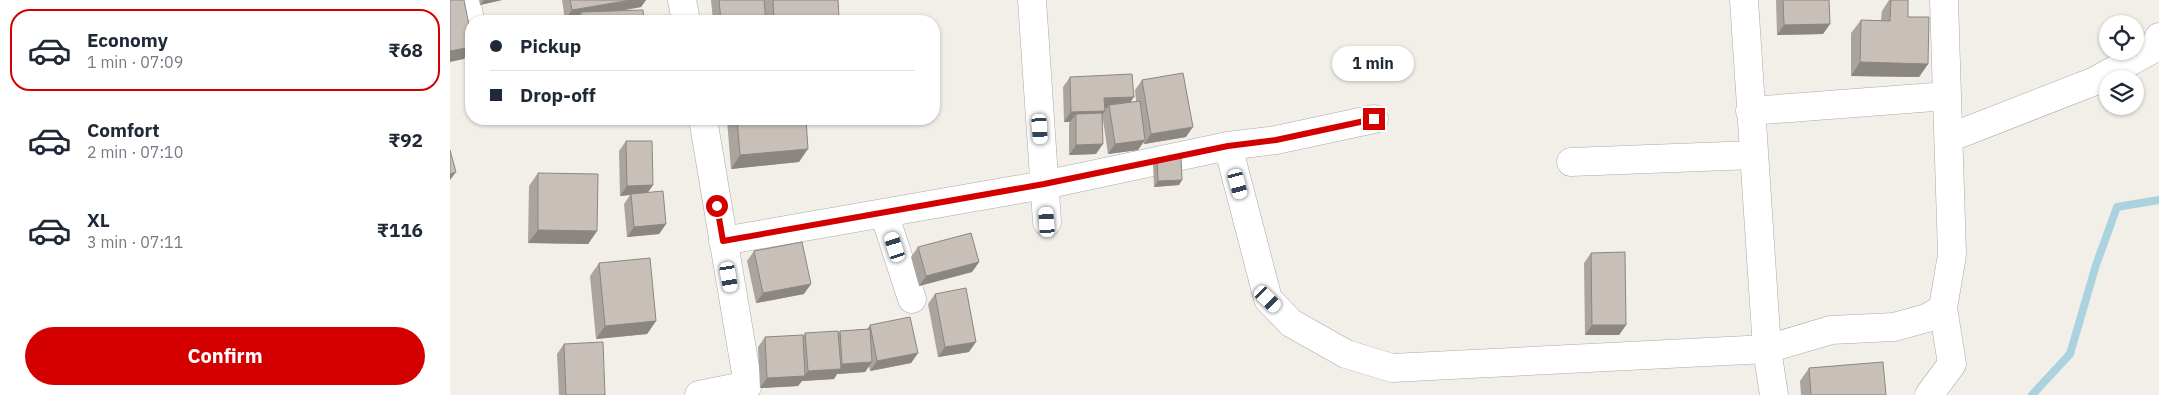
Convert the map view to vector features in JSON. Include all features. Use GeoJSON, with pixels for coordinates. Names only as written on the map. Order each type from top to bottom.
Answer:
{"type":"FeatureCollection","features":[{"type":"Feature","properties":{"kind":"street"},"geometry":{"type":"LineString","coordinates":[[466,0],[469,15]]}},
{"type":"Feature","properties":{"kind":"street"},"geometry":{"type":"LineString","coordinates":[[682,0],[685,15]]}},
{"type":"Feature","properties":{"kind":"street"},"geometry":{"type":"LineString","coordinates":[[1032,0],[1047,222]]}},
{"type":"Feature","properties":{"kind":"street"},"geometry":{"type":"LineString","coordinates":[[1744,0],[1767,349],[1774,395]]}},
{"type":"Feature","properties":{"kind":"street"},"geometry":{"type":"LineString","coordinates":[[1929,395],[1952,364],[1943,308],[1952,255],[1944,0]]}},
{"type":"Feature","properties":{"kind":"street"},"geometry":{"type":"LineString","coordinates":[[1949,138],[2095,81],[2153,49],[2159,37]]}},
{"type":"Feature","properties":{"kind":"street"},"geometry":{"type":"LineString","coordinates":[[1750,111],[1947,96]]}},
{"type":"Feature","properties":{"kind":"street"},"geometry":{"type":"LineString","coordinates":[[723,241],[1044,184],[1228,146],[1276,140],[1374,119]]}},
{"type":"Feature","properties":{"kind":"street"},"geometry":{"type":"LineString","coordinates":[[699,395],[748,385],[704,125]]}},
{"type":"Feature","properties":{"kind":"street"},"geometry":{"type":"LineString","coordinates":[[1228,146],[1268,299],[1291,322],[1346,354],[1392,368],[1767,349],[1831,330],[1894,327],[1927,318],[1943,308]]}},
{"type":"Feature","properties":{"kind":"street"},"geometry":{"type":"LineString","coordinates":[[1571,162],[1753,155]]}},
{"type":"Feature","properties":{"kind":"street"},"geometry":{"type":"LineString","coordinates":[[884,213],[912,299]]}},
{"type":"Feature","properties":{"kind":"building"},"geometry":{"type":"Polygon","coordinates":[[[450,0],[464,0],[467,15],[465,15],[465,48],[450,51],[450,0]]]}},
{"type":"Feature","properties":{"kind":"building"},"geometry":{"type":"Polygon","coordinates":[[[570,0],[631,0],[572,10],[570,0]]]}},
{"type":"Feature","properties":{"kind":"building"},"geometry":{"type":"Polygon","coordinates":[[[719,0],[764,0],[765,15],[720,15],[719,0]]]}},
{"type":"Feature","properties":{"kind":"building"},"geometry":{"type":"Polygon","coordinates":[[[773,0],[838,0],[839,15],[774,15],[773,0]]]}},
{"type":"Feature","properties":{"kind":"building"},"geometry":{"type":"Polygon","coordinates":[[[1783,0],[1829,0],[1830,24],[1784,25],[1783,0]]]}},
{"type":"Feature","properties":{"kind":"building"},"geometry":{"type":"Polygon","coordinates":[[[1891,0],[1908,0],[1908,17],[1929,17],[1928,64],[1860,62],[1861,20],[1890,21],[1891,0]]]}},
{"type":"Feature","properties":{"kind":"building"},"geometry":{"type":"Polygon","coordinates":[[[643,10],[643,15],[581,15],[581,12],[643,10]]]}},
{"type":"Feature","properties":{"kind":"building"},"geometry":{"type":"Polygon","coordinates":[[[1183,73],[1193,127],[1151,134],[1142,80],[1183,73]]]}},
{"type":"Feature","properties":{"kind":"building"},"geometry":{"type":"Polygon","coordinates":[[[1132,74],[1134,97],[1104,98],[1105,111],[1071,112],[1070,77],[1132,74]]]}},
{"type":"Feature","properties":{"kind":"building"},"geometry":{"type":"Polygon","coordinates":[[[1140,101],[1145,140],[1115,144],[1109,105],[1140,101]]]}},
{"type":"Feature","properties":{"kind":"building"},"geometry":{"type":"Polygon","coordinates":[[[1102,113],[1103,144],[1076,145],[1076,114],[1102,113]]]}},
{"type":"Feature","properties":{"kind":"building"},"geometry":{"type":"Polygon","coordinates":[[[738,125],[806,125],[808,149],[740,155],[738,125]]]}},
{"type":"Feature","properties":{"kind":"building"},"geometry":{"type":"Polygon","coordinates":[[[626,141],[652,141],[653,185],[627,186],[626,141]]]}},
{"type":"Feature","properties":{"kind":"building"},"geometry":{"type":"Polygon","coordinates":[[[450,150],[456,172],[450,174],[450,150]]]}},
{"type":"Feature","properties":{"kind":"building"},"geometry":{"type":"Polygon","coordinates":[[[1181,157],[1182,180],[1158,181],[1157,158],[1181,157]]]}},
{"type":"Feature","properties":{"kind":"building"},"geometry":{"type":"Polygon","coordinates":[[[538,173],[598,174],[597,231],[538,230],[538,173]]]}},
{"type":"Feature","properties":{"kind":"building"},"geometry":{"type":"Polygon","coordinates":[[[663,191],[666,224],[634,227],[631,194],[663,191]]]}},
{"type":"Feature","properties":{"kind":"building"},"geometry":{"type":"Polygon","coordinates":[[[971,233],[979,262],[926,276],[918,247],[971,233]]]}},
{"type":"Feature","properties":{"kind":"building"},"geometry":{"type":"Polygon","coordinates":[[[802,242],[811,284],[763,293],[754,251],[802,242]]]}},
{"type":"Feature","properties":{"kind":"building"},"geometry":{"type":"Polygon","coordinates":[[[1625,252],[1626,325],[1592,325],[1591,253],[1625,252]]]}},
{"type":"Feature","properties":{"kind":"building"},"geometry":{"type":"Polygon","coordinates":[[[650,258],[656,321],[605,326],[599,263],[650,258]]]}},
{"type":"Feature","properties":{"kind":"building"},"geometry":{"type":"Polygon","coordinates":[[[966,288],[976,342],[945,347],[935,294],[966,288]]]}},
{"type":"Feature","properties":{"kind":"building"},"geometry":{"type":"Polygon","coordinates":[[[910,317],[918,353],[877,361],[870,325],[910,317]]]}},
{"type":"Feature","properties":{"kind":"building"},"geometry":{"type":"Polygon","coordinates":[[[870,329],[872,362],[842,364],[840,331],[870,329]]]}},
{"type":"Feature","properties":{"kind":"building"},"geometry":{"type":"Polygon","coordinates":[[[838,331],[841,369],[808,371],[805,333],[838,331]]]}},
{"type":"Feature","properties":{"kind":"building"},"geometry":{"type":"Polygon","coordinates":[[[803,335],[805,376],[767,378],[765,337],[803,335]]]}},
{"type":"Feature","properties":{"kind":"building"},"geometry":{"type":"Polygon","coordinates":[[[603,342],[605,395],[566,395],[564,344],[603,342]]]}},
{"type":"Feature","properties":{"kind":"building"},"geometry":{"type":"Polygon","coordinates":[[[1883,362],[1886,395],[1811,395],[1809,368],[1883,362]]]}},
{"type":"Feature","properties":{"kind":"waterway"},"geometry":{"type":"LineString","coordinates":[[2032,395],[2070,354],[2096,265],[2117,207],[2159,200]]}},
{"type":"Feature","properties":{"kind":"route"},"geometry":{"type":"LineString","coordinates":[[717,206],[723,241],[1044,184],[1228,146],[1276,140],[1374,119]]}}]}
